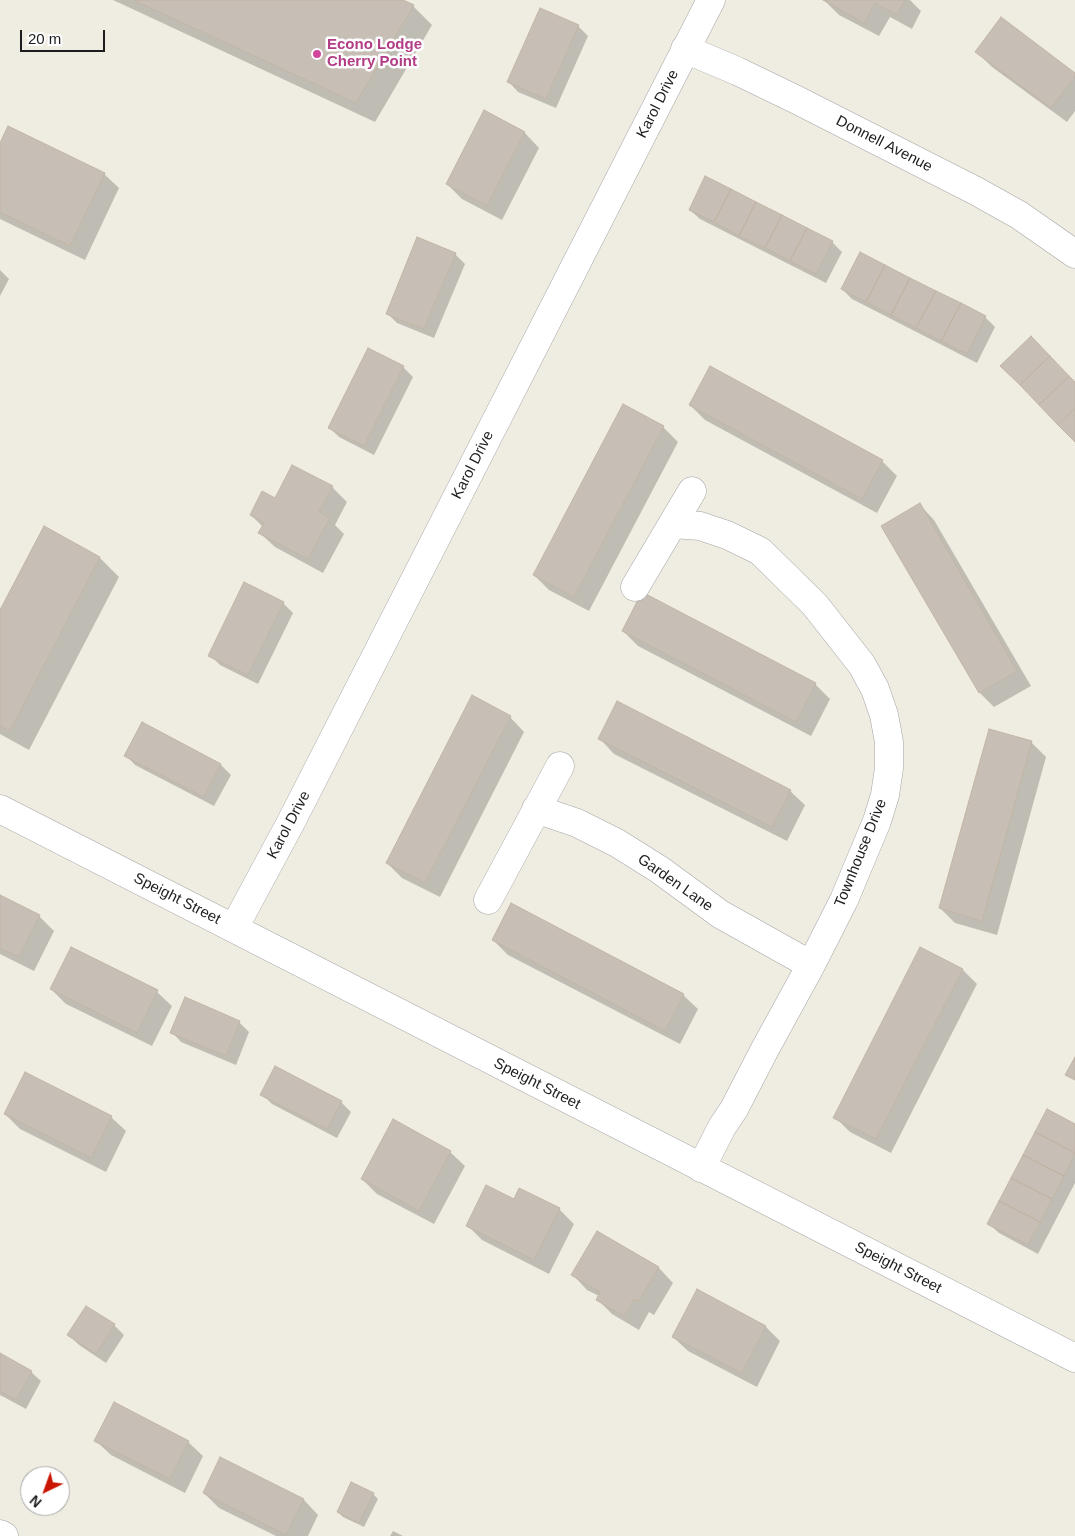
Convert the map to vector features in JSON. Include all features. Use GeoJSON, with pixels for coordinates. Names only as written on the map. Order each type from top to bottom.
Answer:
{"type":"FeatureCollection","features":[{"type":"Feature","properties":{"kind":"street","name":"Karol Drive"},"geometry":{"type":"LineString","coordinates":[[234,928],[291,822],[711,0]]}},
{"type":"Feature","properties":{"kind":"street","name":"Donnell Avenue"},"geometry":{"type":"LineString","coordinates":[[685,49],[737,71],[797,100],[976,191],[1019,215],[1075,254]]}},
{"type":"Feature","properties":{"kind":"street"},"geometry":{"type":"LineString","coordinates":[[635,587],[692,491]]}},
{"type":"Feature","properties":{"kind":"street","name":"Townhouse Drive"},"geometry":{"type":"LineString","coordinates":[[674,524],[700,526],[727,535],[760,551],[815,605],[846,642],[862,665],[875,689],[884,715],[889,742],[889,768],[877,821],[844,900],[811,965],[764,1049],[734,1110],[722,1126],[701,1168]]}},
{"type":"Feature","properties":{"kind":"street"},"geometry":{"type":"LineString","coordinates":[[488,900],[560,766]]}},
{"type":"Feature","properties":{"kind":"street","name":"Speight Street"},"geometry":{"type":"LineString","coordinates":[[0,809],[701,1168],[1074,1356]]}},
{"type":"Feature","properties":{"kind":"street","name":"Garden Lane"},"geometry":{"type":"LineString","coordinates":[[536,809],[577,823],[617,843],[660,870],[720,914],[811,965]]}},
{"type":"Feature","properties":{"kind":"street"},"geometry":{"type":"LineString","coordinates":[[0,1534],[4,1536]]}},
{"type":"Feature","properties":{"kind":"building","name":"Econo Lodge Cherry Point"},"geometry":{"type":"Polygon","coordinates":[[[133,0],[403,0],[414,5],[356,103],[133,0]]]}},
{"type":"Feature","properties":{"kind":"building"},"geometry":{"type":"Polygon","coordinates":[[[823,0],[905,0],[897,15],[875,3],[864,23],[823,0]]]}},
{"type":"Feature","properties":{"kind":"building"},"geometry":{"type":"Polygon","coordinates":[[[540,8],[579,25],[546,99],[507,82],[540,8]]]}},
{"type":"Feature","properties":{"kind":"building"},"geometry":{"type":"Polygon","coordinates":[[[1001,17],[1075,73],[1075,77],[1051,108],[975,52],[1001,17]]]}},
{"type":"Feature","properties":{"kind":"building"},"geometry":{"type":"Polygon","coordinates":[[[484,110],[525,132],[487,206],[446,184],[484,110]]]}},
{"type":"Feature","properties":{"kind":"building"},"geometry":{"type":"Polygon","coordinates":[[[8,126],[105,173],[70,246],[0,212],[0,143],[8,126]]]}},
{"type":"Feature","properties":{"kind":"building"},"geometry":{"type":"Polygon","coordinates":[[[705,176],[731,189],[714,222],[689,210],[705,176]]]}},
{"type":"Feature","properties":{"kind":"building"},"geometry":{"type":"Polygon","coordinates":[[[731,189],[756,202],[739,236],[714,222],[731,189]]]}},
{"type":"Feature","properties":{"kind":"building"},"geometry":{"type":"Polygon","coordinates":[[[756,202],[782,215],[765,248],[739,236],[756,202]]]}},
{"type":"Feature","properties":{"kind":"building"},"geometry":{"type":"Polygon","coordinates":[[[782,215],[807,228],[790,261],[765,248],[782,215]]]}},
{"type":"Feature","properties":{"kind":"building"},"geometry":{"type":"Polygon","coordinates":[[[807,228],[833,241],[816,274],[790,261],[807,228]]]}},
{"type":"Feature","properties":{"kind":"building"},"geometry":{"type":"Polygon","coordinates":[[[417,237],[456,253],[424,329],[386,314],[417,237]]]}},
{"type":"Feature","properties":{"kind":"building"},"geometry":{"type":"Polygon","coordinates":[[[860,252],[885,265],[866,302],[841,289],[860,252]]]}},
{"type":"Feature","properties":{"kind":"building"},"geometry":{"type":"Polygon","coordinates":[[[885,265],[910,278],[891,315],[866,302],[885,265]]]}},
{"type":"Feature","properties":{"kind":"building"},"geometry":{"type":"Polygon","coordinates":[[[910,278],[936,291],[916,328],[891,315],[910,278]]]}},
{"type":"Feature","properties":{"kind":"building"},"geometry":{"type":"Polygon","coordinates":[[[936,291],[961,303],[941,341],[916,328],[936,291]]]}},
{"type":"Feature","properties":{"kind":"building"},"geometry":{"type":"Polygon","coordinates":[[[961,303],[986,316],[967,354],[941,341],[961,303]]]}},
{"type":"Feature","properties":{"kind":"building"},"geometry":{"type":"Polygon","coordinates":[[[1031,336],[1050,356],[1020,385],[1000,366],[1031,336]]]}},
{"type":"Feature","properties":{"kind":"building"},"geometry":{"type":"Polygon","coordinates":[[[368,348],[404,366],[364,446],[328,428],[368,348]]]}},
{"type":"Feature","properties":{"kind":"building"},"geometry":{"type":"Polygon","coordinates":[[[1050,356],[1069,376],[1039,405],[1020,385],[1050,356]]]}},
{"type":"Feature","properties":{"kind":"building"},"geometry":{"type":"Polygon","coordinates":[[[710,366],[883,460],[862,499],[689,405],[710,366]]]}},
{"type":"Feature","properties":{"kind":"building"},"geometry":{"type":"Polygon","coordinates":[[[1069,376],[1075,382],[1075,408],[1058,425],[1039,405],[1069,376]]]}},
{"type":"Feature","properties":{"kind":"building"},"geometry":{"type":"Polygon","coordinates":[[[623,404],[664,426],[574,597],[533,575],[623,404]]]}},
{"type":"Feature","properties":{"kind":"building"},"geometry":{"type":"Polygon","coordinates":[[[1075,408],[1075,442],[1058,425],[1075,408]]]}},
{"type":"Feature","properties":{"kind":"building"},"geometry":{"type":"Polygon","coordinates":[[[292,465],[333,486],[319,512],[330,518],[308,559],[258,533],[264,523],[250,515],[262,491],[275,498],[292,465]]]}},
{"type":"Feature","properties":{"kind":"building"},"geometry":{"type":"Polygon","coordinates":[[[920,503],[1017,671],[979,693],[881,526],[920,503]]]}},
{"type":"Feature","properties":{"kind":"building"},"geometry":{"type":"Polygon","coordinates":[[[44,526],[100,557],[10,731],[0,726],[0,610],[44,526]]]}},
{"type":"Feature","properties":{"kind":"building"},"geometry":{"type":"Polygon","coordinates":[[[244,582],[284,602],[248,675],[208,656],[244,582]]]}},
{"type":"Feature","properties":{"kind":"building"},"geometry":{"type":"Polygon","coordinates":[[[642,592],[816,683],[796,722],[622,631],[642,592]]]}},
{"type":"Feature","properties":{"kind":"building"},"geometry":{"type":"Polygon","coordinates":[[[472,695],[511,716],[425,883],[386,863],[472,695]]]}},
{"type":"Feature","properties":{"kind":"building"},"geometry":{"type":"Polygon","coordinates":[[[617,701],[791,790],[772,827],[598,739],[617,701]]]}},
{"type":"Feature","properties":{"kind":"building"},"geometry":{"type":"Polygon","coordinates":[[[142,722],[221,764],[204,797],[124,756],[142,722]]]}},
{"type":"Feature","properties":{"kind":"building"},"geometry":{"type":"Polygon","coordinates":[[[989,729],[1032,741],[982,921],[939,908],[989,729]]]}},
{"type":"Feature","properties":{"kind":"building"},"geometry":{"type":"Polygon","coordinates":[[[0,895],[40,915],[19,957],[0,948],[0,895]]]}},
{"type":"Feature","properties":{"kind":"building"},"geometry":{"type":"Polygon","coordinates":[[[511,903],[684,994],[665,1031],[492,940],[511,903]]]}},
{"type":"Feature","properties":{"kind":"building"},"geometry":{"type":"Polygon","coordinates":[[[71,947],[158,990],[137,1033],[50,989],[71,947]]]}},
{"type":"Feature","properties":{"kind":"building"},"geometry":{"type":"Polygon","coordinates":[[[920,947],[963,969],[876,1139],[833,1118],[920,947]]]}},
{"type":"Feature","properties":{"kind":"building"},"geometry":{"type":"Polygon","coordinates":[[[185,997],[240,1021],[226,1056],[170,1033],[185,997]]]}},
{"type":"Feature","properties":{"kind":"building"},"geometry":{"type":"Polygon","coordinates":[[[1075,1057],[1075,1080],[1065,1075],[1075,1057]]]}},
{"type":"Feature","properties":{"kind":"building"},"geometry":{"type":"Polygon","coordinates":[[[275,1066],[342,1101],[327,1129],[260,1095],[275,1066]]]}},
{"type":"Feature","properties":{"kind":"building"},"geometry":{"type":"Polygon","coordinates":[[[25,1072],[112,1116],[91,1158],[4,1114],[25,1072]]]}},
{"type":"Feature","properties":{"kind":"building"},"geometry":{"type":"Polygon","coordinates":[[[1047,1109],[1075,1124],[1075,1153],[1035,1132],[1047,1109]]]}},
{"type":"Feature","properties":{"kind":"building"},"geometry":{"type":"Polygon","coordinates":[[[393,1119],[451,1151],[419,1211],[361,1179],[393,1119]]]}},
{"type":"Feature","properties":{"kind":"building"},"geometry":{"type":"Polygon","coordinates":[[[1035,1132],[1075,1153],[1064,1176],[1023,1155],[1035,1132]]]}},
{"type":"Feature","properties":{"kind":"building"},"geometry":{"type":"Polygon","coordinates":[[[1023,1155],[1064,1176],[1052,1199],[1011,1178],[1023,1155]]]}},
{"type":"Feature","properties":{"kind":"building"},"geometry":{"type":"Polygon","coordinates":[[[1011,1178],[1052,1199],[1040,1222],[999,1201],[1011,1178]]]}},
{"type":"Feature","properties":{"kind":"building"},"geometry":{"type":"Polygon","coordinates":[[[486,1185],[514,1199],[519,1188],[560,1208],[534,1260],[466,1226],[486,1185]]]}},
{"type":"Feature","properties":{"kind":"building"},"geometry":{"type":"Polygon","coordinates":[[[999,1201],[1040,1222],[1028,1245],[987,1224],[999,1201]]]}},
{"type":"Feature","properties":{"kind":"building"},"geometry":{"type":"Polygon","coordinates":[[[597,1231],[659,1267],[639,1301],[634,1299],[624,1316],[596,1300],[600,1292],[571,1275],[597,1231]]]}},
{"type":"Feature","properties":{"kind":"building"},"geometry":{"type":"Polygon","coordinates":[[[697,1289],[766,1326],[742,1373],[672,1337],[697,1289]]]}},
{"type":"Feature","properties":{"kind":"building"},"geometry":{"type":"Polygon","coordinates":[[[86,1306],[115,1324],[96,1354],[67,1335],[86,1306]]]}},
{"type":"Feature","properties":{"kind":"building"},"geometry":{"type":"Polygon","coordinates":[[[0,1353],[32,1371],[16,1400],[0,1391],[0,1353]]]}},
{"type":"Feature","properties":{"kind":"building"},"geometry":{"type":"Polygon","coordinates":[[[114,1402],[189,1441],[170,1479],[94,1441],[114,1402]]]}},
{"type":"Feature","properties":{"kind":"building"},"geometry":{"type":"Polygon","coordinates":[[[220,1457],[304,1499],[286,1535],[203,1493],[220,1457]]]}},
{"type":"Feature","properties":{"kind":"building"},"geometry":{"type":"Polygon","coordinates":[[[351,1482],[374,1493],[359,1523],[337,1512],[351,1482]]]}},
{"type":"Feature","properties":{"kind":"place","name":"Econo Lodge Cherry Point"},"geometry":{"type":"Point","coordinates":[317,54]}}]}
